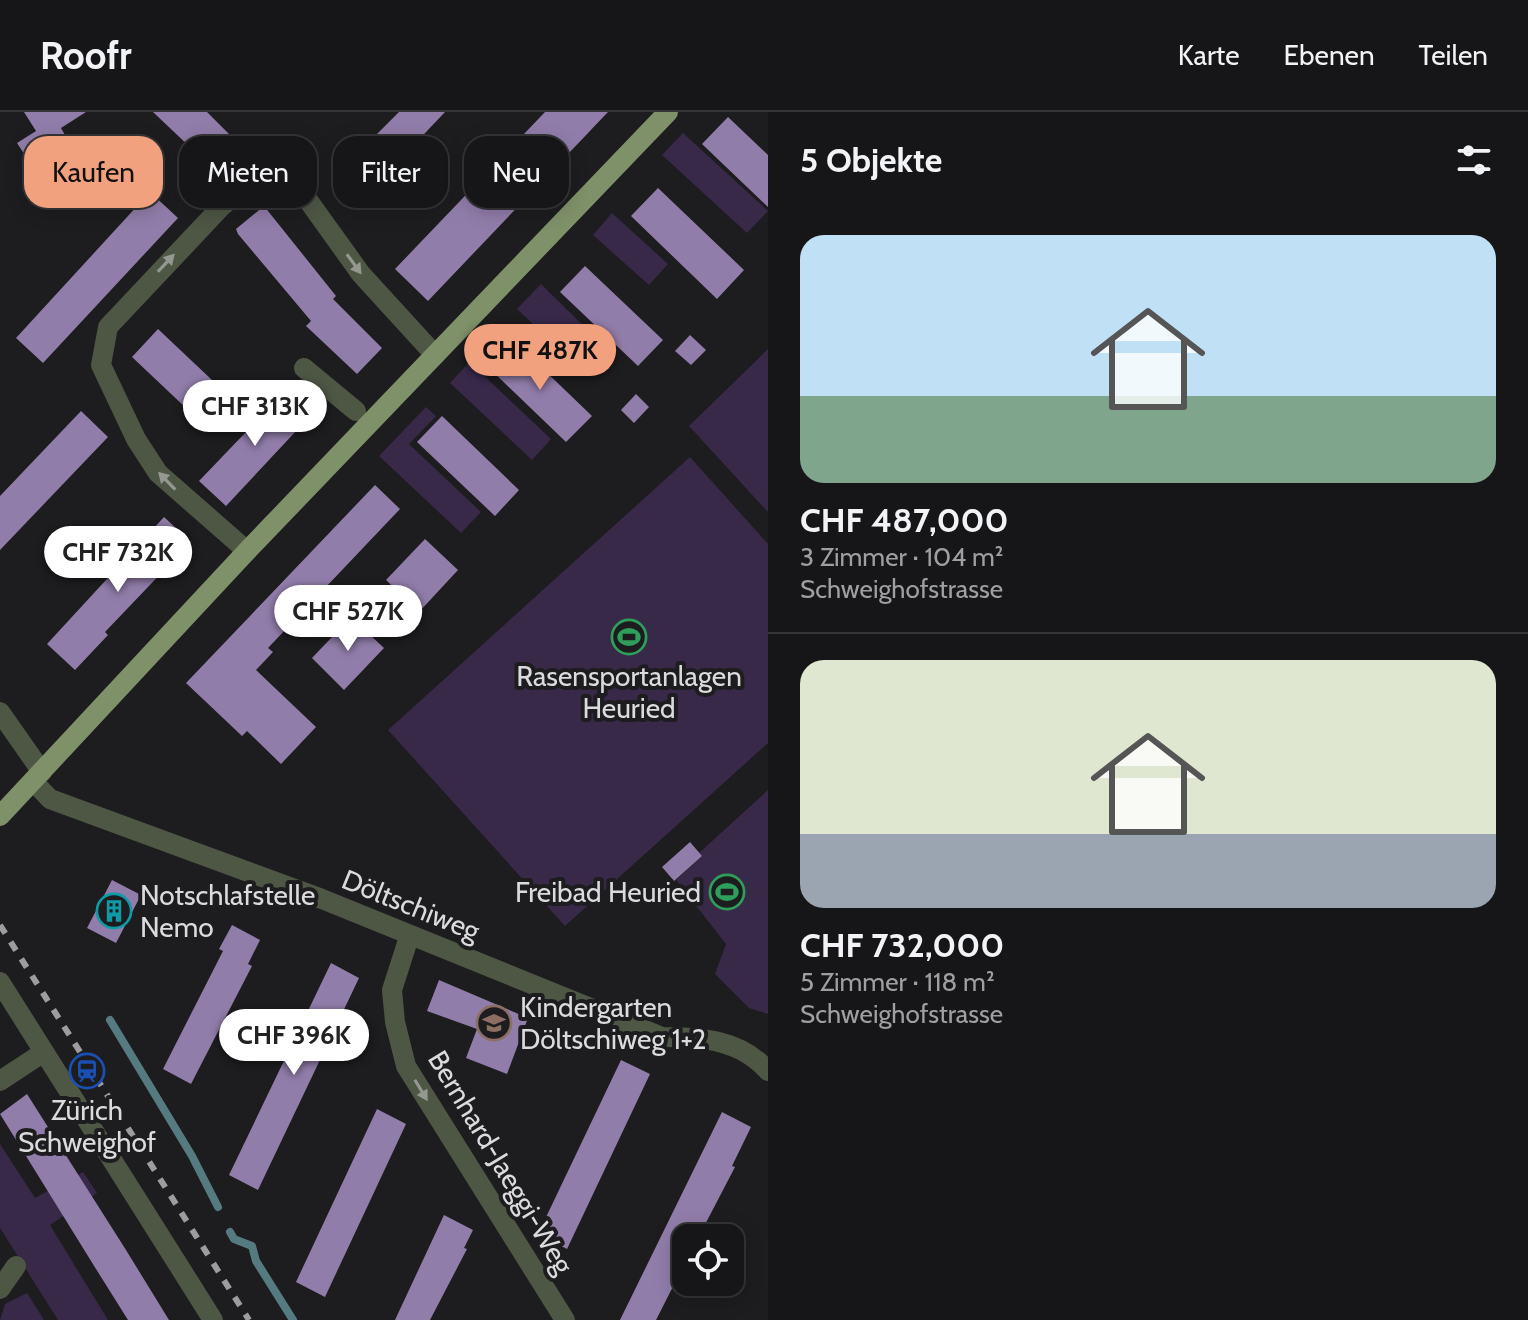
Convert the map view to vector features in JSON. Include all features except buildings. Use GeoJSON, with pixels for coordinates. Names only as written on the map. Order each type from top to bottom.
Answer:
{"type":"FeatureCollection","features":[{"type":"Feature","properties":{"kind":"main road"},"geometry":{"type":"LineString","coordinates":[[0,816],[247,551],[668,112]]}},
{"type":"Feature","properties":{"kind":"street"},"geometry":{"type":"LineString","coordinates":[[247,551],[158,473],[136,439],[101,365],[108,327],[169,260],[247,185],[260,180],[290,184],[306,197],[361,274],[435,355]]}},
{"type":"Feature","properties":{"kind":"street"},"geometry":{"type":"LineString","coordinates":[[304,368],[356,411]]}},
{"type":"Feature","properties":{"kind":"street","name":"Döltschiweg"},"geometry":{"type":"LineString","coordinates":[[1,715],[50,799],[322,899],[409,937],[662,1037],[709,1037],[759,1061],[768,1071]]}},
{"type":"Feature","properties":{"kind":"street","name":"Bernhard-Jaeggi-Weg"},"geometry":{"type":"LineString","coordinates":[[409,937],[392,990],[395,1022],[406,1066],[565,1320]]}},
{"type":"Feature","properties":{"kind":"street"},"geometry":{"type":"LineString","coordinates":[[0,982],[213,1320]]}},
{"type":"Feature","properties":{"kind":"street"},"geometry":{"type":"LineString","coordinates":[[0,1081],[44,1052]]}},
{"type":"Feature","properties":{"kind":"street"},"geometry":{"type":"LineString","coordinates":[[0,1289],[16,1266]]}},
{"type":"Feature","properties":{"kind":"shaded area"},"geometry":{"type":"Polygon","coordinates":[[[683,133],[768,211],[747,233],[662,155],[683,133]]]}},
{"type":"Feature","properties":{"kind":"shaded area"},"geometry":{"type":"Polygon","coordinates":[[[612,213],[668,264],[649,285],[593,235],[612,213]]]}},
{"type":"Feature","properties":{"kind":"shaded area"},"geometry":{"type":"Polygon","coordinates":[[[541,284],[608,350],[586,374],[517,309],[541,284]]]}},
{"type":"Feature","properties":{"kind":"shaded area"},"geometry":{"type":"Polygon","coordinates":[[[496,333],[506,342],[479,371],[551,439],[532,460],[450,383],[496,333]]]}},
{"type":"Feature","properties":{"kind":"shaded area"},"geometry":{"type":"Polygon","coordinates":[[[768,349],[768,512],[689,426],[768,349]]]}},
{"type":"Feature","properties":{"kind":"shaded area"},"geometry":{"type":"Polygon","coordinates":[[[426,407],[436,416],[409,444],[481,512],[461,533],[379,456],[426,407]]]}},
{"type":"Feature","properties":{"kind":"shaded area","name":"Rasensportanlagen Heuried"},"geometry":{"type":"Polygon","coordinates":[[[690,457],[768,544],[768,743],[565,926],[388,730],[690,457]]]}},
{"type":"Feature","properties":{"kind":"shaded area","name":"Freibad Heuried"},"geometry":{"type":"Polygon","coordinates":[[[768,790],[768,1014],[749,1008],[715,974],[726,944],[676,880],[702,856],[699,853],[768,790]]]}},
{"type":"Feature","properties":{"kind":"shaded area"},"geometry":{"type":"Polygon","coordinates":[[[0,1144],[35,1198],[83,1172],[97,1193],[50,1225],[108,1320],[58,1320],[0,1228],[0,1144]]]}},
{"type":"Feature","properties":{"kind":"shaded area"},"geometry":{"type":"Polygon","coordinates":[[[27,1293],[44,1320],[0,1320],[5,1304],[27,1293]]]}},
{"type":"Feature","properties":{"kind":"waterway"},"geometry":{"type":"LineString","coordinates":[[110,1020],[192,1156],[218,1207]]}},
{"type":"Feature","properties":{"kind":"waterway"},"geometry":{"type":"LineString","coordinates":[[230,1232],[234,1239],[252,1246],[256,1261],[293,1320]]}},
{"type":"Feature","properties":{"kind":"railway"},"geometry":{"type":"LineString","coordinates":[[0,925],[249,1320]]}},
{"type":"Feature","properties":{"kind":"place","name":"Rasensportanlagen Heuried"},"geometry":{"type":"Point","coordinates":[629,637]}},
{"type":"Feature","properties":{"kind":"place","name":"Freibad Heuried"},"geometry":{"type":"Point","coordinates":[727,892]}},
{"type":"Feature","properties":{"kind":"place","name":"Notschlafstelle Nemo"},"geometry":{"type":"Point","coordinates":[114,911]}},
{"type":"Feature","properties":{"kind":"place","name":"Kindergarten Döltschiweg 1+2"},"geometry":{"type":"Point","coordinates":[494,1023]}},
{"type":"Feature","properties":{"kind":"place","name":"Zürich Schweighof"},"geometry":{"type":"Point","coordinates":[87,1071]}}]}
